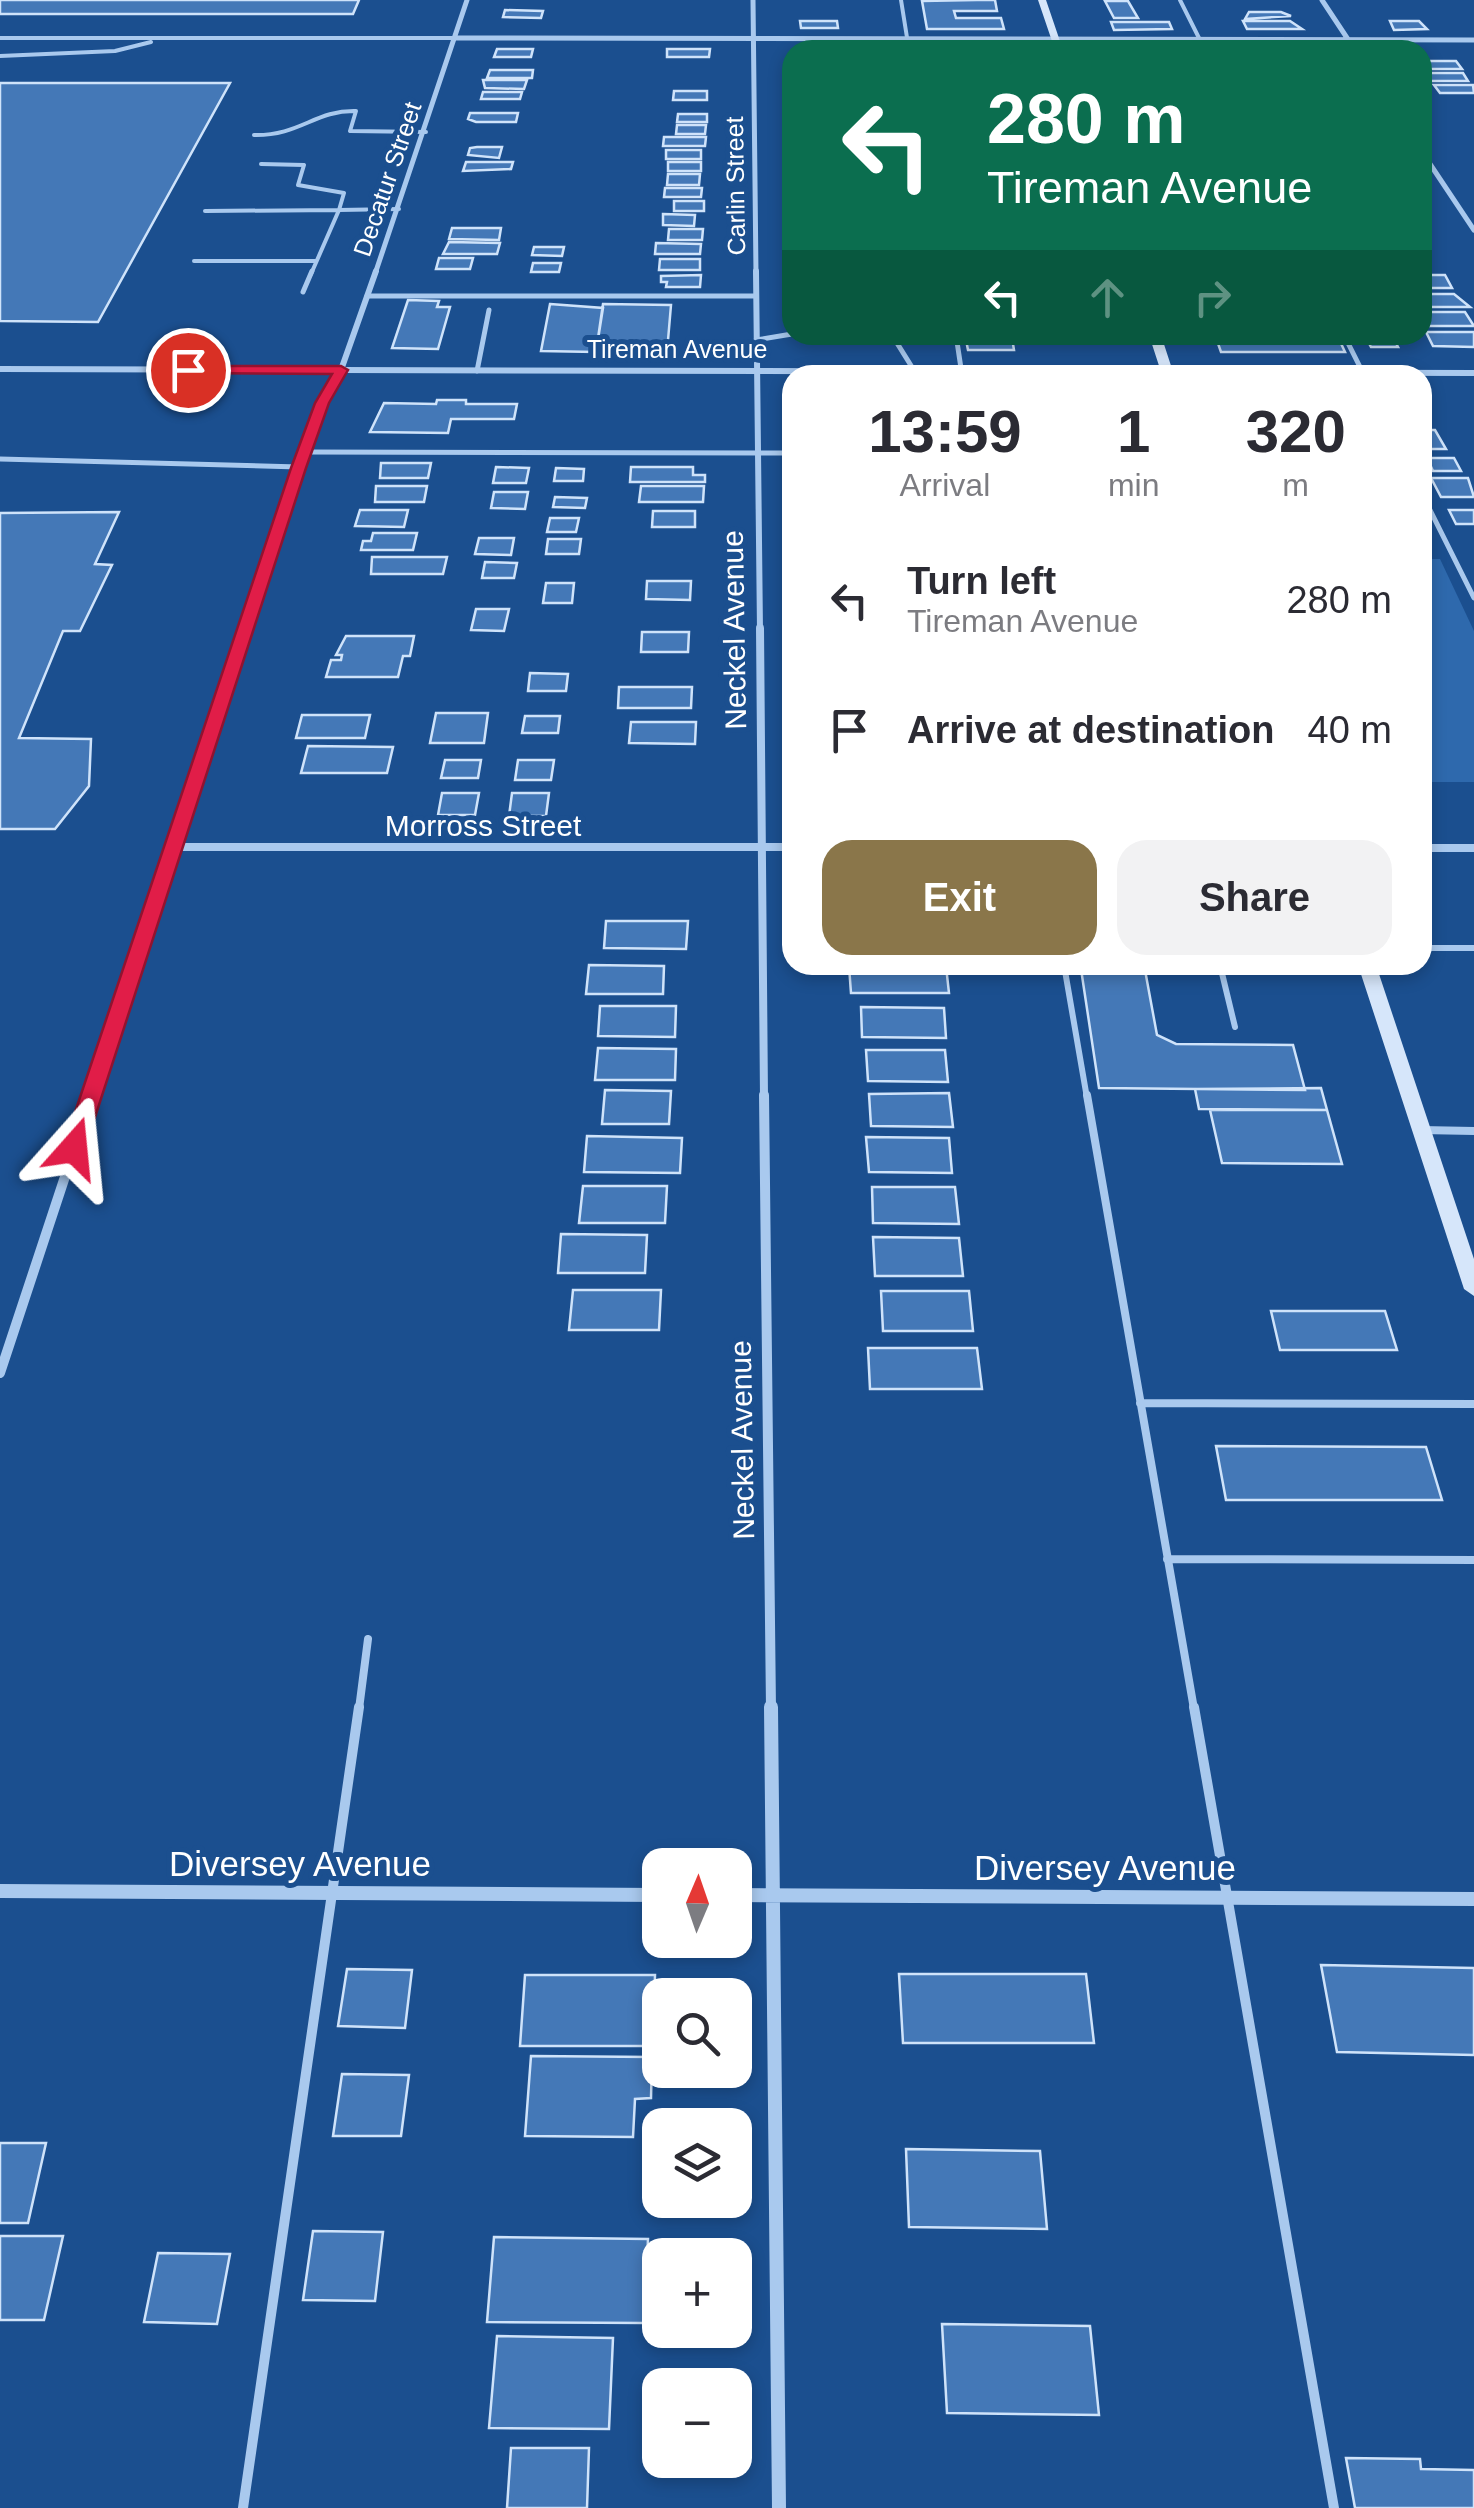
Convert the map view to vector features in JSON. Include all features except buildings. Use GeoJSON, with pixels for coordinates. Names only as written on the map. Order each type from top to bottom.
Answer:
{"type":"FeatureCollection","features":[{"type":"Feature","properties":{"kind":"main road"},"geometry":{"type":"LineString","coordinates":[[1042,0],[1056,40]]}},
{"type":"Feature","properties":{"kind":"main road"},"geometry":{"type":"LineString","coordinates":[[1369,975],[1474,1289]]}},
{"type":"Feature","properties":{"kind":"street","name":"Decatur Street"},"geometry":{"type":"LineString","coordinates":[[0,1373],[298,468],[368,296],[467,0]]}},
{"type":"Feature","properties":{"kind":"street","name":"Carlin Street"},"geometry":{"type":"LineString","coordinates":[[753,0],[756,372]]}},
{"type":"Feature","properties":{"kind":"street"},"geometry":{"type":"LineString","coordinates":[[1322,0],[1348,40]]}},
{"type":"Feature","properties":{"kind":"street"},"geometry":{"type":"LineString","coordinates":[[455,38],[932,40]]}},
{"type":"Feature","properties":{"kind":"street"},"geometry":{"type":"LineString","coordinates":[[1200,40],[1474,40]]}},
{"type":"Feature","properties":{"kind":"street"},"geometry":{"type":"LineString","coordinates":[[1432,167],[1474,230]]}},
{"type":"Feature","properties":{"kind":"street","name":"Tireman Avenue"},"geometry":{"type":"LineString","coordinates":[[0,369],[782,372]]}},
{"type":"Feature","properties":{"kind":"street","name":"Neckel Avenue"},"geometry":{"type":"LineString","coordinates":[[756,372],[779,2508]]}},
{"type":"Feature","properties":{"kind":"street","name":"Tireman Avenue"},"geometry":{"type":"LineString","coordinates":[[1432,373],[1474,373]]}},
{"type":"Feature","properties":{"kind":"street","name":"Morross Street"},"geometry":{"type":"LineString","coordinates":[[174,848],[782,848]]}},
{"type":"Feature","properties":{"kind":"street"},"geometry":{"type":"LineString","coordinates":[[1432,848],[1474,848]]}},
{"type":"Feature","properties":{"kind":"street","name":"Diversey Avenue"},"geometry":{"type":"LineString","coordinates":[[0,1891],[642,1895]]}},
{"type":"Feature","properties":{"kind":"street","name":"Diversey Avenue"},"geometry":{"type":"LineString","coordinates":[[752,1896],[1474,1899]]}},
{"type":"Feature","properties":{"kind":"lane"},"geometry":{"type":"LineString","coordinates":[[901,0],[907,39]]}},
{"type":"Feature","properties":{"kind":"lane"},"geometry":{"type":"LineString","coordinates":[[1180,0],[1200,40]]}},
{"type":"Feature","properties":{"kind":"lane"},"geometry":{"type":"LineString","coordinates":[[0,38],[455,38]]}},
{"type":"Feature","properties":{"kind":"lane"},"geometry":{"type":"LineString","coordinates":[[0,56],[115,51],[165,38]]}},
{"type":"Feature","properties":{"kind":"lane"},"geometry":{"type":"LineString","coordinates":[[254,135],[294,132],[316,116],[337,110],[356,111],[350,132],[426,132]]}},
{"type":"Feature","properties":{"kind":"lane"},"geometry":{"type":"LineString","coordinates":[[261,164],[304,165],[298,185],[344,193],[303,292]]}},
{"type":"Feature","properties":{"kind":"lane"},"geometry":{"type":"LineString","coordinates":[[205,211],[398,209]]}},
{"type":"Feature","properties":{"kind":"lane"},"geometry":{"type":"LineString","coordinates":[[194,261],[315,261]]}},
{"type":"Feature","properties":{"kind":"lane"},"geometry":{"type":"LineString","coordinates":[[368,296],[756,296]]}},
{"type":"Feature","properties":{"kind":"lane"},"geometry":{"type":"LineString","coordinates":[[476,371],[490,310]]}},
{"type":"Feature","properties":{"kind":"lane"},"geometry":{"type":"LineString","coordinates":[[756,340],[782,336]]}},
{"type":"Feature","properties":{"kind":"lane"},"geometry":{"type":"LineString","coordinates":[[304,452],[782,453]]}},
{"type":"Feature","properties":{"kind":"lane"},"geometry":{"type":"LineString","coordinates":[[0,459],[298,468]]}},
{"type":"Feature","properties":{"kind":"lane"},"geometry":{"type":"LineString","coordinates":[[1432,514],[1474,598]]}},
{"type":"Feature","properties":{"kind":"lane"},"geometry":{"type":"LineString","coordinates":[[1432,948],[1474,948]]}},
{"type":"Feature","properties":{"kind":"lane"},"geometry":{"type":"LineString","coordinates":[[1066,975],[1334,2508]]}},
{"type":"Feature","properties":{"kind":"lane"},"geometry":{"type":"LineString","coordinates":[[1222,975],[1235,1027]]}},
{"type":"Feature","properties":{"kind":"lane"},"geometry":{"type":"LineString","coordinates":[[1421,1130],[1474,1131]]}},
{"type":"Feature","properties":{"kind":"lane"},"geometry":{"type":"LineString","coordinates":[[1140,1402],[1474,1404]]}},
{"type":"Feature","properties":{"kind":"lane"},"geometry":{"type":"LineString","coordinates":[[1167,1559],[1474,1560]]}},
{"type":"Feature","properties":{"kind":"lane"},"geometry":{"type":"LineString","coordinates":[[243,2508],[336,1893],[368,1638]]}},
{"type":"Feature","properties":{"kind":"shaded area"},"geometry":{"type":"Polygon","coordinates":[[[1432,559],[1440,559],[1474,631],[1474,782],[1432,782],[1432,559]]]}},
{"type":"Feature","properties":{"kind":"route"},"geometry":{"type":"LineString","coordinates":[[74,1148],[298,468],[322,403],[341,370],[188,370]]}}]}
